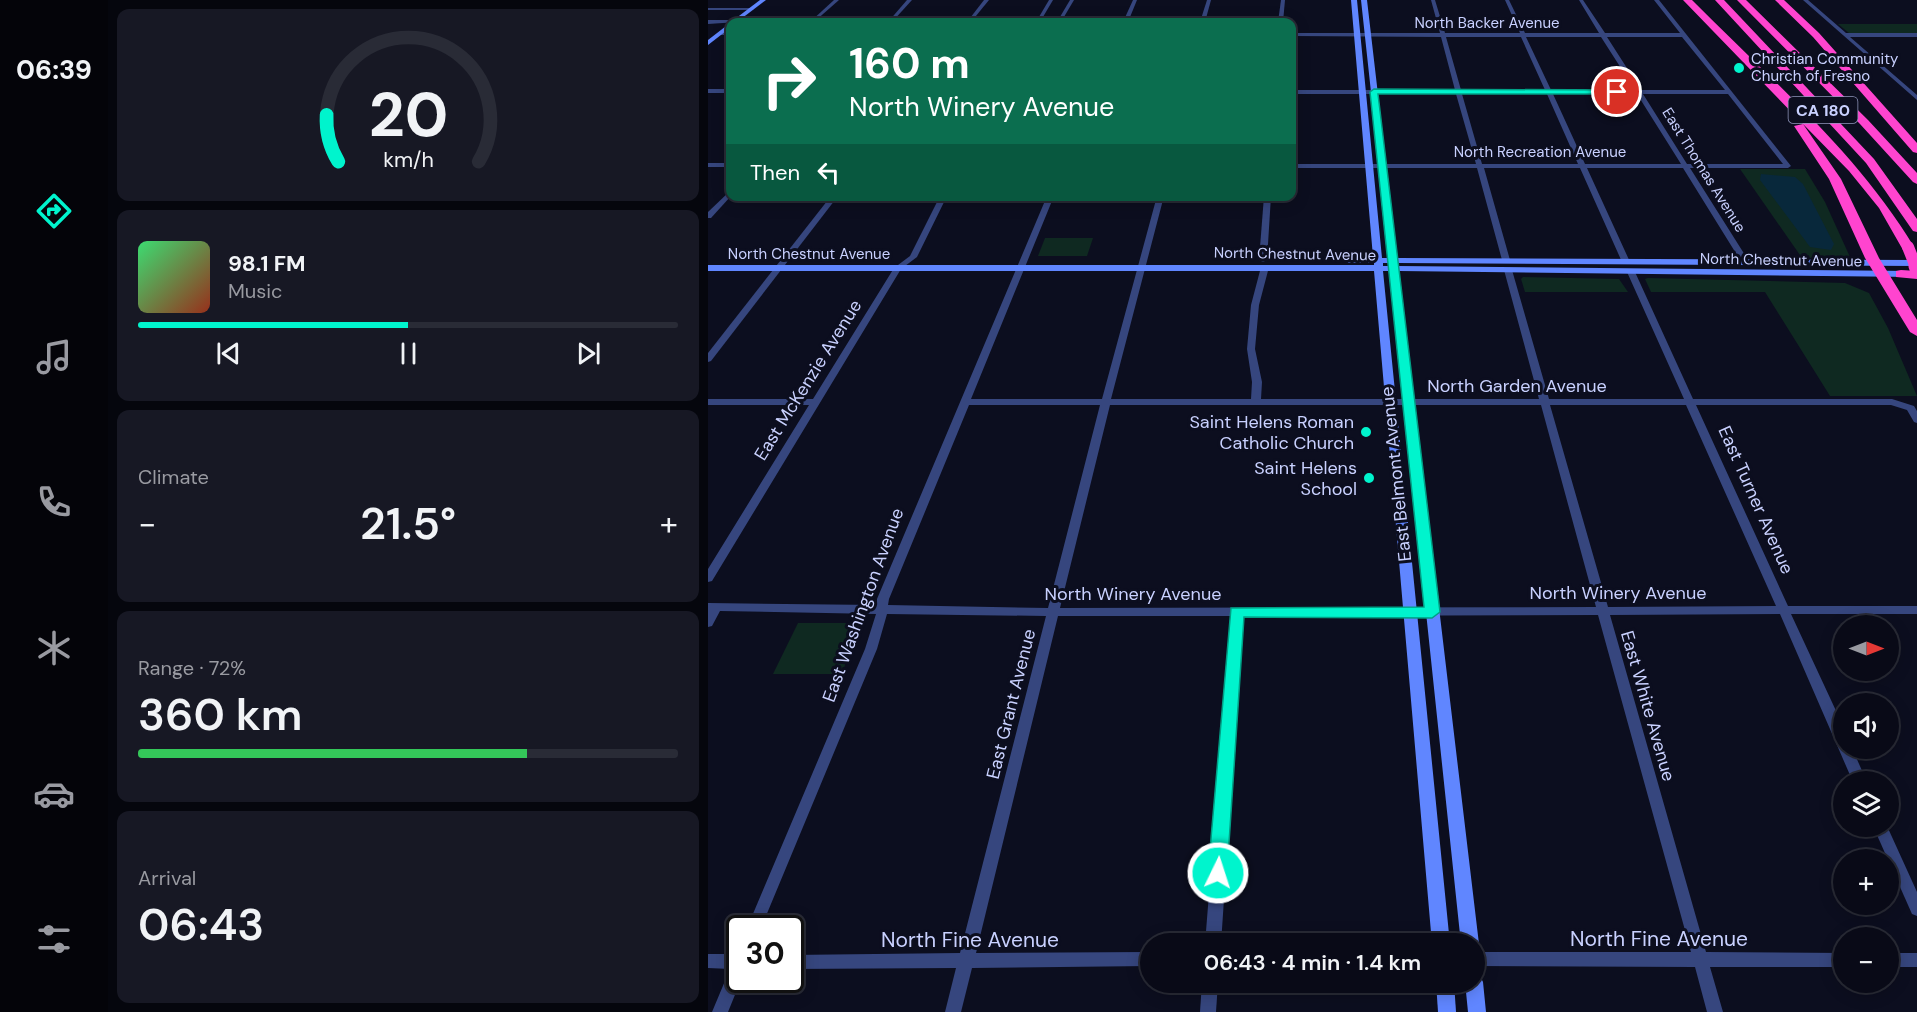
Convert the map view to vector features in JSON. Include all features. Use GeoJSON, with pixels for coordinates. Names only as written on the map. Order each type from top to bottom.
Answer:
{"type":"FeatureCollection","features":[{"type":"Feature","properties":{"kind":"highway"},"geometry":{"type":"LineString","coordinates":[[1687,0],[1868,187],[1908,247],[1917,269]]}},
{"type":"Feature","properties":{"kind":"highway","name":"CA 180"},"geometry":{"type":"LineString","coordinates":[[1741,0],[1821,79],[1917,180]]}},
{"type":"Feature","properties":{"kind":"highway"},"geometry":{"type":"LineString","coordinates":[[1753,0],[1821,79]]}},
{"type":"Feature","properties":{"kind":"highway"},"geometry":{"type":"LineString","coordinates":[[1779,0],[1917,135]]}},
{"type":"Feature","properties":{"kind":"highway","name":"CA 180"},"geometry":{"type":"LineString","coordinates":[[1716,4],[1793,79],[1870,161],[1917,228]]}},
{"type":"Feature","properties":{"kind":"highway"},"geometry":{"type":"LineString","coordinates":[[1834,56],[1917,150]]}},
{"type":"Feature","properties":{"kind":"highway"},"geometry":{"type":"LineString","coordinates":[[1764,80],[1835,179],[1879,269],[1917,332]]}},
{"type":"Feature","properties":{"kind":"highway"},"geometry":{"type":"LineString","coordinates":[[1901,274],[1917,275]]}},
{"type":"Feature","properties":{"kind":"main road"},"geometry":{"type":"LineString","coordinates":[[740,18],[763,0]]}},
{"type":"Feature","properties":{"kind":"main road","name":"East Belmont Avenue"},"geometry":{"type":"LineString","coordinates":[[1354,0],[1376,166],[1393,264],[1469,933]]}},
{"type":"Feature","properties":{"kind":"main road","name":"East Belmont Avenue"},"geometry":{"type":"LineString","coordinates":[[1364,0],[1368,92]]}},
{"type":"Feature","properties":{"kind":"main road"},"geometry":{"type":"LineString","coordinates":[[708,43],[726,29]]}},
{"type":"Feature","properties":{"kind":"main road","name":"East Belmont Avenue"},"geometry":{"type":"LineString","coordinates":[[1376,166],[1378,264],[1440,933]]}},
{"type":"Feature","properties":{"kind":"main road","name":"North Chestnut Avenue"},"geometry":{"type":"LineString","coordinates":[[708,261],[898,268],[1024,264]]}},
{"type":"Feature","properties":{"kind":"main road","name":"North Chestnut Avenue"},"geometry":{"type":"LineString","coordinates":[[708,268],[908,261],[1024,264],[1264,263],[1879,269],[1917,263]]}},
{"type":"Feature","properties":{"kind":"main road","name":"North Chestnut Avenue"},"geometry":{"type":"LineString","coordinates":[[1629,267],[1746,263],[1879,269],[1901,274]]}},
{"type":"Feature","properties":{"kind":"main road"},"geometry":{"type":"LineString","coordinates":[[1445,993],[1447,1012]]}},
{"type":"Feature","properties":{"kind":"main road"},"geometry":{"type":"LineString","coordinates":[[1475,993],[1477,1012]]}},
{"type":"Feature","properties":{"kind":"street"},"geometry":{"type":"LineString","coordinates":[[817,18],[837,0]]}},
{"type":"Feature","properties":{"kind":"street"},"geometry":{"type":"LineString","coordinates":[[894,18],[910,0]]}},
{"type":"Feature","properties":{"kind":"street"},"geometry":{"type":"LineString","coordinates":[[972,18],[987,0]]}},
{"type":"Feature","properties":{"kind":"street"},"geometry":{"type":"LineString","coordinates":[[1040,18],[1051,0]]}},
{"type":"Feature","properties":{"kind":"street"},"geometry":{"type":"LineString","coordinates":[[1061,18],[1072,0]]}},
{"type":"Feature","properties":{"kind":"street"},"geometry":{"type":"LineString","coordinates":[[1127,18],[1135,0]]}},
{"type":"Feature","properties":{"kind":"street"},"geometry":{"type":"LineString","coordinates":[[1203,18],[1209,0]]}},
{"type":"Feature","properties":{"kind":"street"},"geometry":{"type":"LineString","coordinates":[[1282,18],[1284,0]]}},
{"type":"Feature","properties":{"kind":"street","name":"East White Avenue"},"geometry":{"type":"LineString","coordinates":[[1433,0],[1715,1012]]}},
{"type":"Feature","properties":{"kind":"street","name":"East Turner Avenue"},"geometry":{"type":"LineString","coordinates":[[1507,0],[1833,719]]}},
{"type":"Feature","properties":{"kind":"street","name":"East Thomas Avenue"},"geometry":{"type":"LineString","coordinates":[[1581,0],[1746,263]]}},
{"type":"Feature","properties":{"kind":"street"},"geometry":{"type":"LineString","coordinates":[[1656,0],[1730,92]]}},
{"type":"Feature","properties":{"kind":"street"},"geometry":{"type":"LineString","coordinates":[[1805,0],[1914,92],[1917,98]]}},
{"type":"Feature","properties":{"kind":"street"},"geometry":{"type":"LineString","coordinates":[[708,9],[752,9]]}},
{"type":"Feature","properties":{"kind":"street"},"geometry":{"type":"LineString","coordinates":[[708,22],[726,22]]}},
{"type":"Feature","properties":{"kind":"street"},"geometry":{"type":"LineString","coordinates":[[720,34],[726,34]]}},
{"type":"Feature","properties":{"kind":"street","name":"North Backer Avenue"},"geometry":{"type":"LineString","coordinates":[[1296,35],[1683,35]]}},
{"type":"Feature","properties":{"kind":"street"},"geometry":{"type":"LineString","coordinates":[[1844,35],[1917,35]]}},
{"type":"Feature","properties":{"kind":"street"},"geometry":{"type":"LineString","coordinates":[[708,91],[726,91]]}},
{"type":"Feature","properties":{"kind":"street"},"geometry":{"type":"LineString","coordinates":[[1296,92],[1730,92]]}},
{"type":"Feature","properties":{"kind":"street","name":"North Recreation Avenue"},"geometry":{"type":"LineString","coordinates":[[1296,166],[1788,166],[1730,92]]}},
{"type":"Feature","properties":{"kind":"street"},"geometry":{"type":"LineString","coordinates":[[708,165],[726,165]]}},
{"type":"Feature","properties":{"kind":"street"},"geometry":{"type":"LineString","coordinates":[[708,216],[726,196]]}},
{"type":"Feature","properties":{"kind":"street"},"geometry":{"type":"LineString","coordinates":[[708,359],[831,201]]}},
{"type":"Feature","properties":{"kind":"street","name":"East McKenzie Avenue"},"geometry":{"type":"LineString","coordinates":[[708,578],[898,268],[908,261],[920,246],[942,201]]}},
{"type":"Feature","properties":{"kind":"street","name":"East Washington Avenue"},"geometry":{"type":"LineString","coordinates":[[759,915],[871,649],[883,598],[1049,201]]}},
{"type":"Feature","properties":{"kind":"street","name":"East Grant Avenue"},"geometry":{"type":"LineString","coordinates":[[953,1012],[1106,401],[1145,264],[1160,201]]}},
{"type":"Feature","properties":{"kind":"street"},"geometry":{"type":"LineString","coordinates":[[1256,401],[1257,382],[1251,349],[1255,305],[1264,263],[1268,201]]}},
{"type":"Feature","properties":{"kind":"street"},"geometry":{"type":"LineString","coordinates":[[708,402],[814,402]]}},
{"type":"Feature","properties":{"kind":"street","name":"North Garden Avenue"},"geometry":{"type":"LineString","coordinates":[[964,402],[1899,403],[1911,408],[1917,420]]}},
{"type":"Feature","properties":{"kind":"street"},"geometry":{"type":"LineString","coordinates":[[708,623],[712,607]]}},
{"type":"Feature","properties":{"kind":"street","name":"North Winery Avenue"},"geometry":{"type":"LineString","coordinates":[[712,607],[1053,612],[1917,610]]}},
{"type":"Feature","properties":{"kind":"street"},"geometry":{"type":"LineString","coordinates":[[1214,933],[1237,612]]}},
{"type":"Feature","properties":{"kind":"street"},"geometry":{"type":"LineString","coordinates":[[1885,837],[1917,909]]}},
{"type":"Feature","properties":{"kind":"street","name":"North Fine Avenue"},"geometry":{"type":"LineString","coordinates":[[804,962],[1140,959]]}},
{"type":"Feature","properties":{"kind":"street","name":"North Fine Avenue"},"geometry":{"type":"LineString","coordinates":[[1485,959],[1833,960]]}},
{"type":"Feature","properties":{"kind":"street"},"geometry":{"type":"LineString","coordinates":[[1899,960],[1917,960]]}},
{"type":"Feature","properties":{"kind":"street"},"geometry":{"type":"LineString","coordinates":[[708,961],[726,962]]}},
{"type":"Feature","properties":{"kind":"street"},"geometry":{"type":"LineString","coordinates":[[720,1012],[728,993]]}},
{"type":"Feature","properties":{"kind":"street"},"geometry":{"type":"LineString","coordinates":[[1208,1012],[1209,993]]}},
{"type":"Feature","properties":{"kind":"green space"},"geometry":{"type":"Polygon","coordinates":[[[1838,24],[1917,24],[1917,33],[1849,33],[1838,24]]]}},
{"type":"Feature","properties":{"kind":"green space"},"geometry":{"type":"Polygon","coordinates":[[[1740,169],[1805,169],[1825,202],[1850,257],[1802,258],[1740,169]]]}},
{"type":"Feature","properties":{"kind":"green space"},"geometry":{"type":"Polygon","coordinates":[[[1045,238],[1093,238],[1087,256],[1038,256],[1045,238]]]}},
{"type":"Feature","properties":{"kind":"green space"},"geometry":{"type":"Polygon","coordinates":[[[1523,277],[1619,279],[1628,292],[1525,292],[1521,279],[1523,277]]]}},
{"type":"Feature","properties":{"kind":"green space"},"geometry":{"type":"Polygon","coordinates":[[[1645,279],[1845,283],[1869,293],[1888,328],[1917,396],[1830,396],[1765,292],[1651,292],[1645,279]]]}},
{"type":"Feature","properties":{"kind":"green space"},"geometry":{"type":"Polygon","coordinates":[[[798,623],[854,623],[843,674],[773,674],[798,623]]]}},
{"type":"Feature","properties":{"kind":"water"},"geometry":{"type":"Polygon","coordinates":[[[1761,174],[1795,177],[1803,184],[1834,244],[1831,250],[1810,247],[1760,180],[1761,174]]]}},
{"type":"Feature","properties":{"kind":"place","name":"Christian Community Church of Fresno"},"geometry":{"type":"Point","coordinates":[1739,68]}},
{"type":"Feature","properties":{"kind":"place","name":"Saint Helens Roman Catholic Church"},"geometry":{"type":"Point","coordinates":[1366,432]}},
{"type":"Feature","properties":{"kind":"place","name":"Saint Helens School"},"geometry":{"type":"Point","coordinates":[1369,478]}},
{"type":"Feature","properties":{"kind":"route"},"geometry":{"type":"LineString","coordinates":[[1218,873],[1237,612],[1432,612],[1374,92],[1617,92]]}}]}
